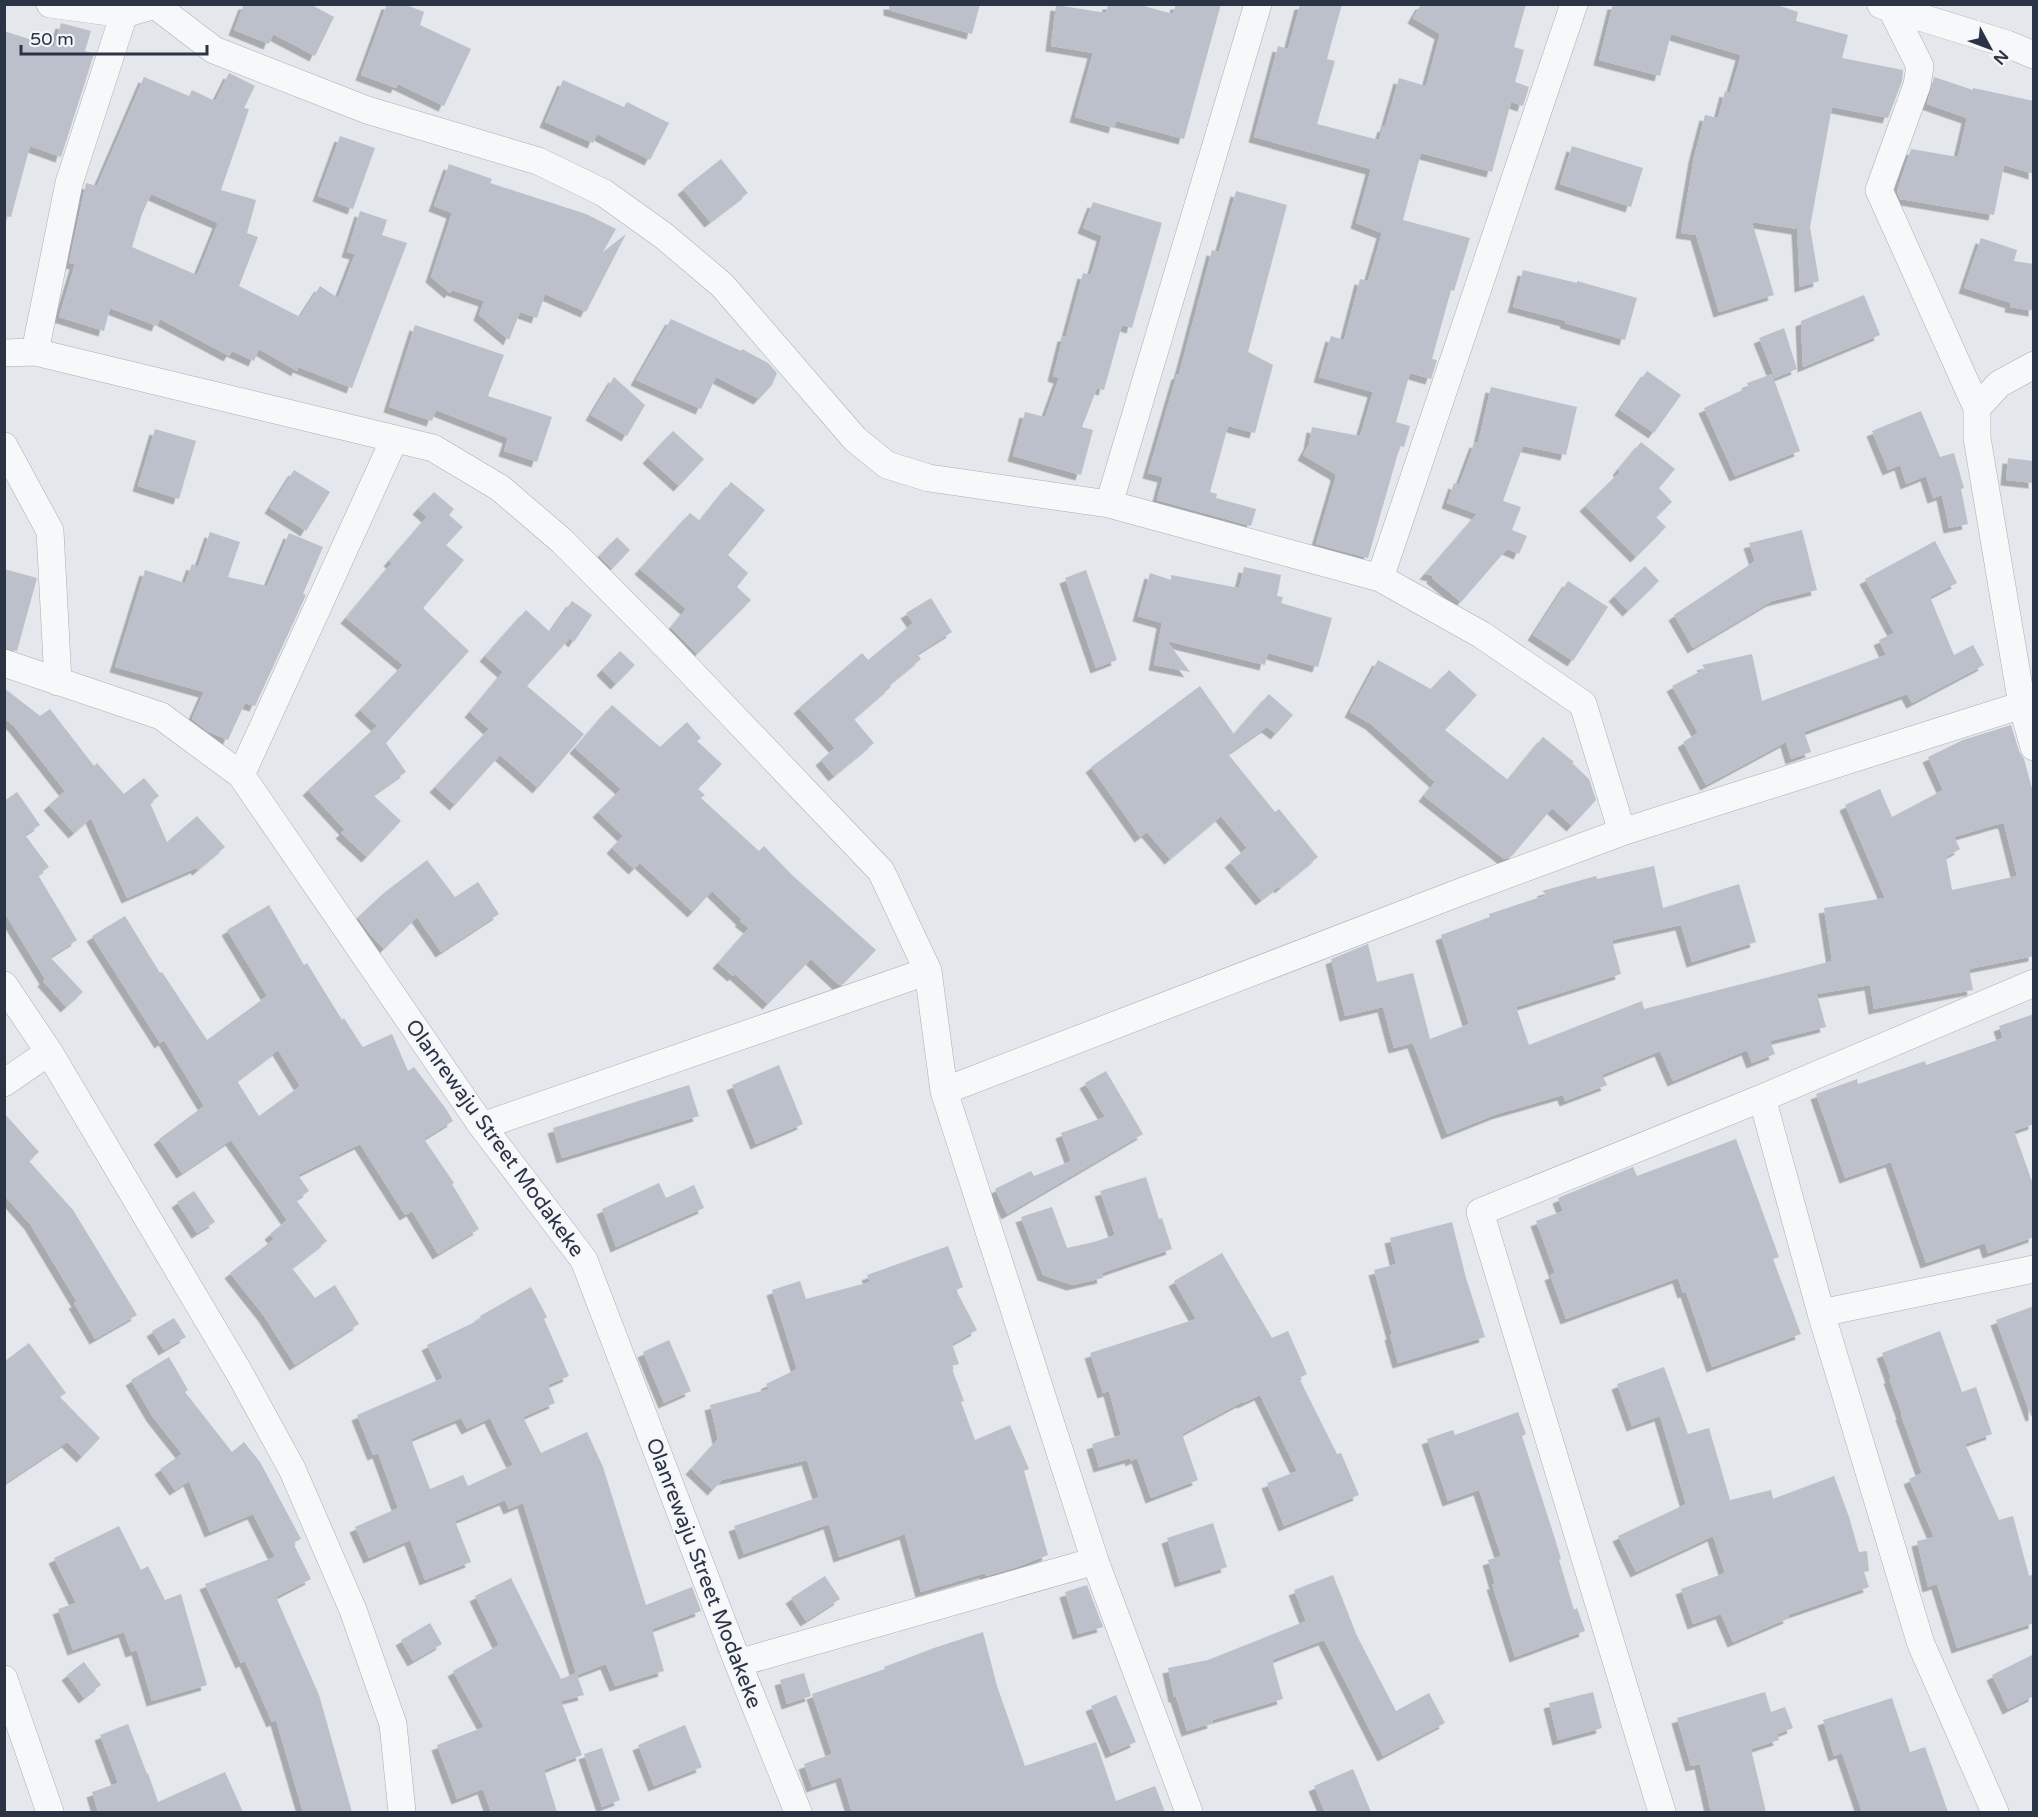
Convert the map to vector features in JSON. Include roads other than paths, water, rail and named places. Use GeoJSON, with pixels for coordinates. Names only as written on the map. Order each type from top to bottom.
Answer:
{"type":"FeatureCollection","features":[{"type":"Feature","properties":{"kind":"street"},"geometry":{"type":"LineString","coordinates":[[50,4],[124,15],[155,5],[214,50],[367,110],[538,161],[604,194],[664,236],[722,285],[855,439],[887,465],[929,478],[1109,504],[1380,578],[1482,635],[1583,704],[1622,832]]}},
{"type":"Feature","properties":{"kind":"street"},"geometry":{"type":"LineString","coordinates":[[1109,504],[1258,4]]}},
{"type":"Feature","properties":{"kind":"street"},"geometry":{"type":"LineString","coordinates":[[1380,578],[1574,4]]}},
{"type":"Feature","properties":{"kind":"street"},"geometry":{"type":"LineString","coordinates":[[1884,6],[2007,44],[2034,55]]}},
{"type":"Feature","properties":{"kind":"street"},"geometry":{"type":"LineString","coordinates":[[1884,6],[1920,66],[1917,85],[1879,190],[1977,408],[1977,438],[2034,747]]}},
{"type":"Feature","properties":{"kind":"street"},"geometry":{"type":"LineString","coordinates":[[35,352],[69,183],[124,15]]}},
{"type":"Feature","properties":{"kind":"street"},"geometry":{"type":"LineString","coordinates":[[4,353],[35,352],[432,448],[500,488],[562,541],[670,650],[881,871],[928,971],[944,1091],[1095,1561],[1189,1812]]}},
{"type":"Feature","properties":{"kind":"street"},"geometry":{"type":"LineString","coordinates":[[1977,408],[1999,384],[2034,365]]}},
{"type":"Feature","properties":{"kind":"street"},"geometry":{"type":"LineString","coordinates":[[241,775],[394,440]]}},
{"type":"Feature","properties":{"kind":"street"},"geometry":{"type":"LineString","coordinates":[[4,446],[50,531],[58,682]]}},
{"type":"Feature","properties":{"kind":"street","name":"Olanrewaju Street Modakeke"},"geometry":{"type":"LineString","coordinates":[[4,663],[161,716],[241,775],[482,1126],[584,1260],[738,1663],[798,1812]]}},
{"type":"Feature","properties":{"kind":"street"},"geometry":{"type":"LineString","coordinates":[[944,1091],[1622,832],[2028,706]]}},
{"type":"Feature","properties":{"kind":"street"},"geometry":{"type":"LineString","coordinates":[[482,1126],[928,971]]}},
{"type":"Feature","properties":{"kind":"street"},"geometry":{"type":"LineString","coordinates":[[1662,1812],[1480,1212],[1762,1098],[2034,983]]}},
{"type":"Feature","properties":{"kind":"street"},"geometry":{"type":"LineString","coordinates":[[4,985],[49,1052],[240,1374],[292,1469],[353,1610],[393,1724],[402,1812]]}},
{"type":"Feature","properties":{"kind":"street"},"geometry":{"type":"LineString","coordinates":[[4,1083],[49,1052]]}},
{"type":"Feature","properties":{"kind":"street"},"geometry":{"type":"LineString","coordinates":[[1762,1098],[1821,1313],[1921,1644],[1995,1812]]}},
{"type":"Feature","properties":{"kind":"street"},"geometry":{"type":"LineString","coordinates":[[1821,1313],[2034,1269]]}},
{"type":"Feature","properties":{"kind":"street"},"geometry":{"type":"LineString","coordinates":[[738,1663],[1095,1561]]}},
{"type":"Feature","properties":{"kind":"street"},"geometry":{"type":"LineString","coordinates":[[4,1679],[50,1812]]}}]}
